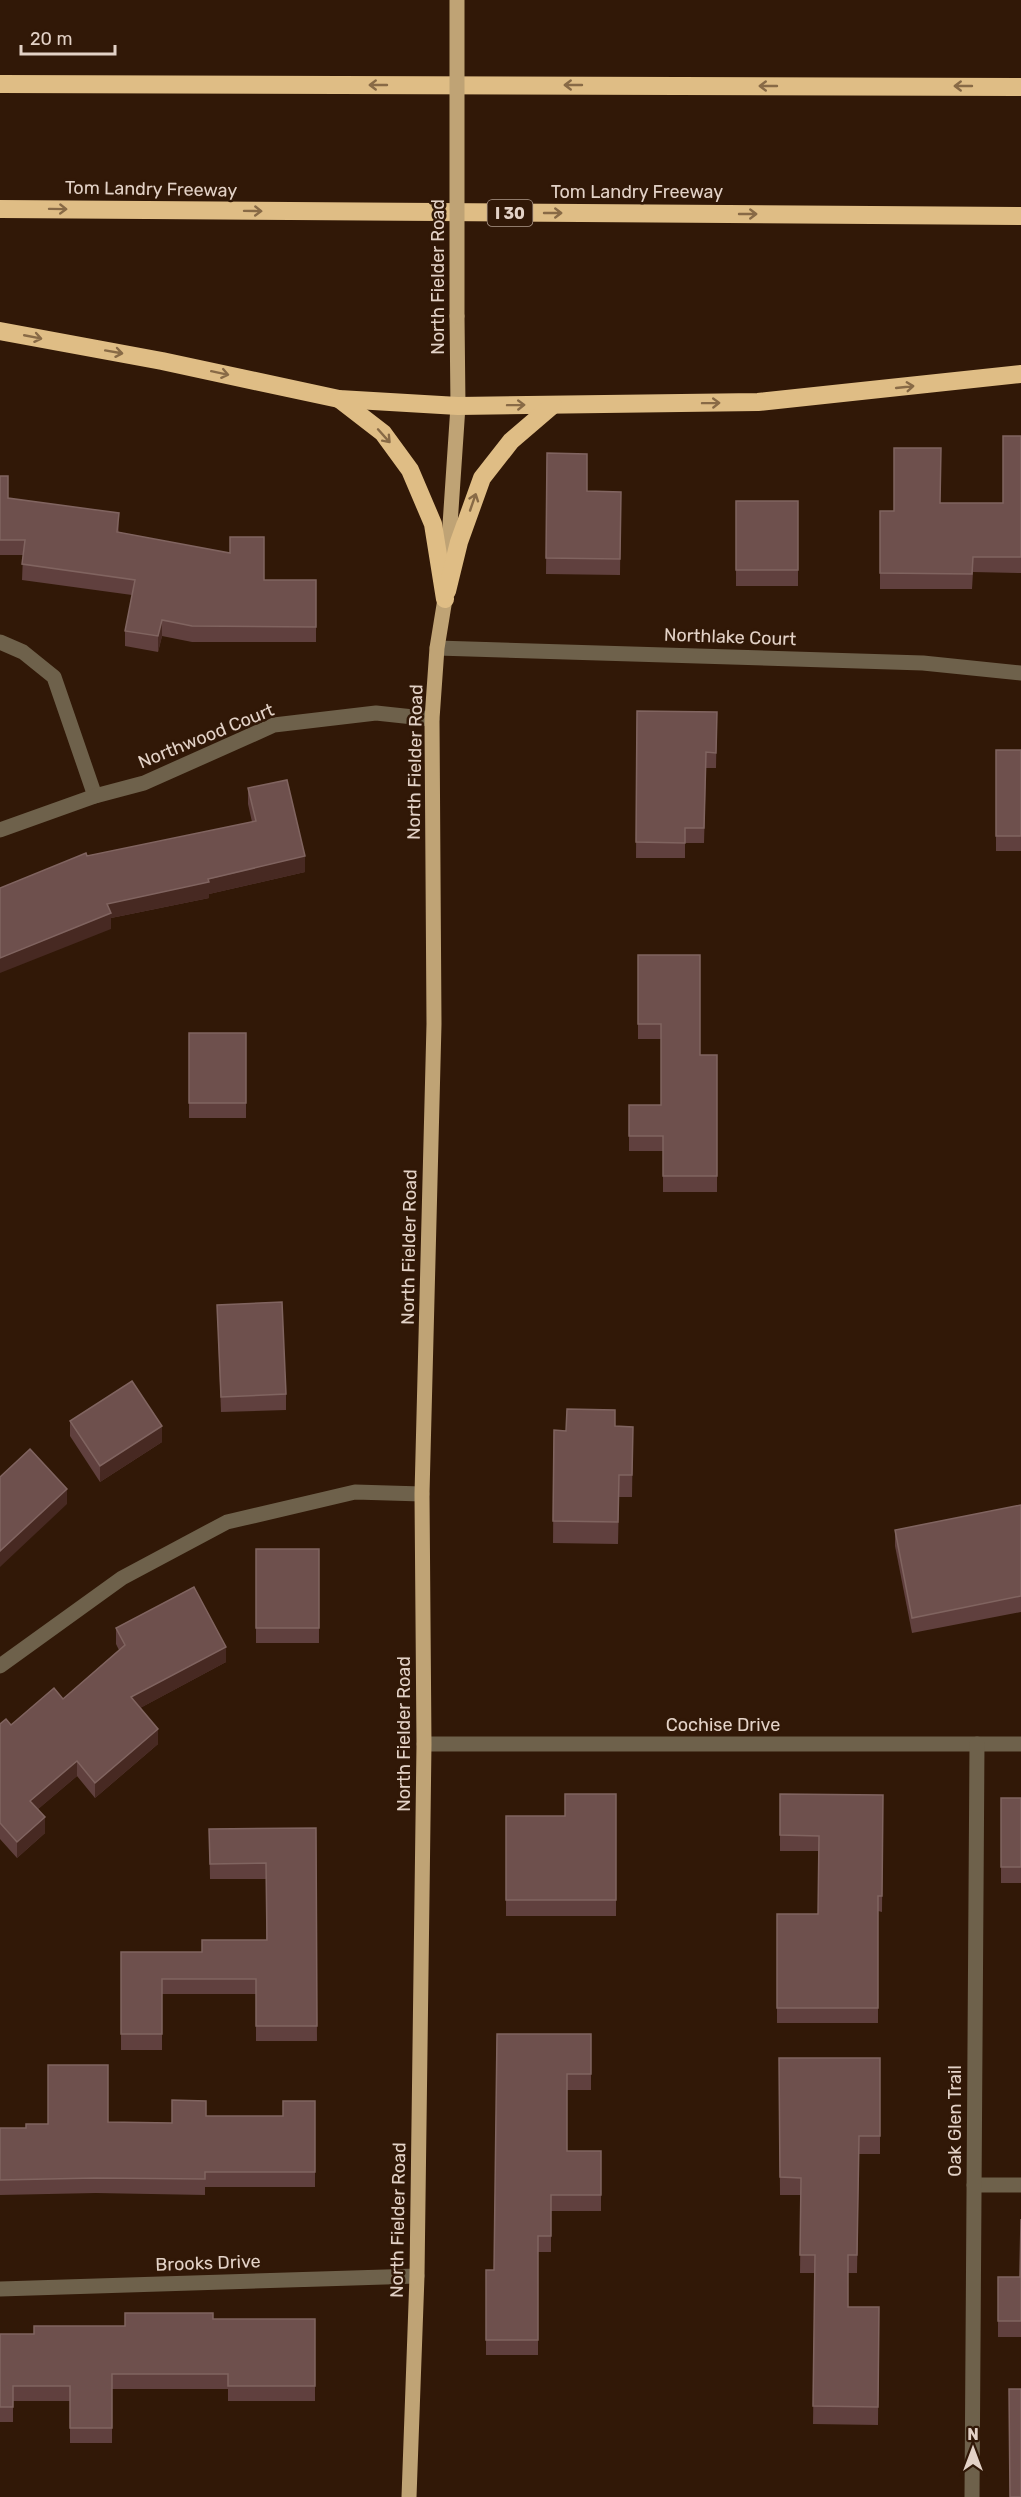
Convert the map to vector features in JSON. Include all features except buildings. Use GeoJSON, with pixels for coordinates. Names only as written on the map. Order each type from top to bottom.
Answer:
{"type":"FeatureCollection","features":[{"type":"Feature","properties":{"kind":"highway"},"geometry":{"type":"LineString","coordinates":[[0,84],[1021,87]]}},
{"type":"Feature","properties":{"kind":"highway","name":"Tom Landry Freeway"},"geometry":{"type":"LineString","coordinates":[[0,209],[1021,216]]}},
{"type":"Feature","properties":{"kind":"highway"},"geometry":{"type":"LineString","coordinates":[[0,331],[162,361],[339,399],[458,406],[758,402],[1021,374]]}},
{"type":"Feature","properties":{"kind":"highway"},"geometry":{"type":"LineString","coordinates":[[339,399],[383,434],[410,470],[433,524],[445,599]]}},
{"type":"Feature","properties":{"kind":"highway"},"geometry":{"type":"LineString","coordinates":[[445,599],[459,542],[482,478],[511,441],[553,405]]}},
{"type":"Feature","properties":{"kind":"main road","name":"North Fielder Road"},"geometry":{"type":"LineString","coordinates":[[410,2497],[417,2276],[424,1744],[422,1494],[434,1024],[432,719],[437,648],[445,599],[458,406],[457,0]]}},
{"type":"Feature","properties":{"kind":"street"},"geometry":{"type":"LineString","coordinates":[[0,642],[23,652],[54,677],[95,796]]}},
{"type":"Feature","properties":{"kind":"street","name":"Northlake Court"},"geometry":{"type":"LineString","coordinates":[[437,648],[923,663],[1021,673]]}},
{"type":"Feature","properties":{"kind":"street","name":"Northwood Court"},"geometry":{"type":"LineString","coordinates":[[0,830],[95,796],[144,783],[274,725],[376,713],[432,719]]}},
{"type":"Feature","properties":{"kind":"street"},"geometry":{"type":"LineString","coordinates":[[0,1666],[122,1578],[227,1522],[355,1492],[422,1494]]}},
{"type":"Feature","properties":{"kind":"street","name":"Cochise Drive"},"geometry":{"type":"LineString","coordinates":[[424,1744],[1021,1744]]}},
{"type":"Feature","properties":{"kind":"street","name":"Oak Glen Trail"},"geometry":{"type":"LineString","coordinates":[[972,2497],[977,1744]]}},
{"type":"Feature","properties":{"kind":"street"},"geometry":{"type":"LineString","coordinates":[[974,2185],[1021,2185]]}},
{"type":"Feature","properties":{"kind":"street","name":"Brooks Drive"},"geometry":{"type":"LineString","coordinates":[[0,2289],[417,2276]]}}]}
